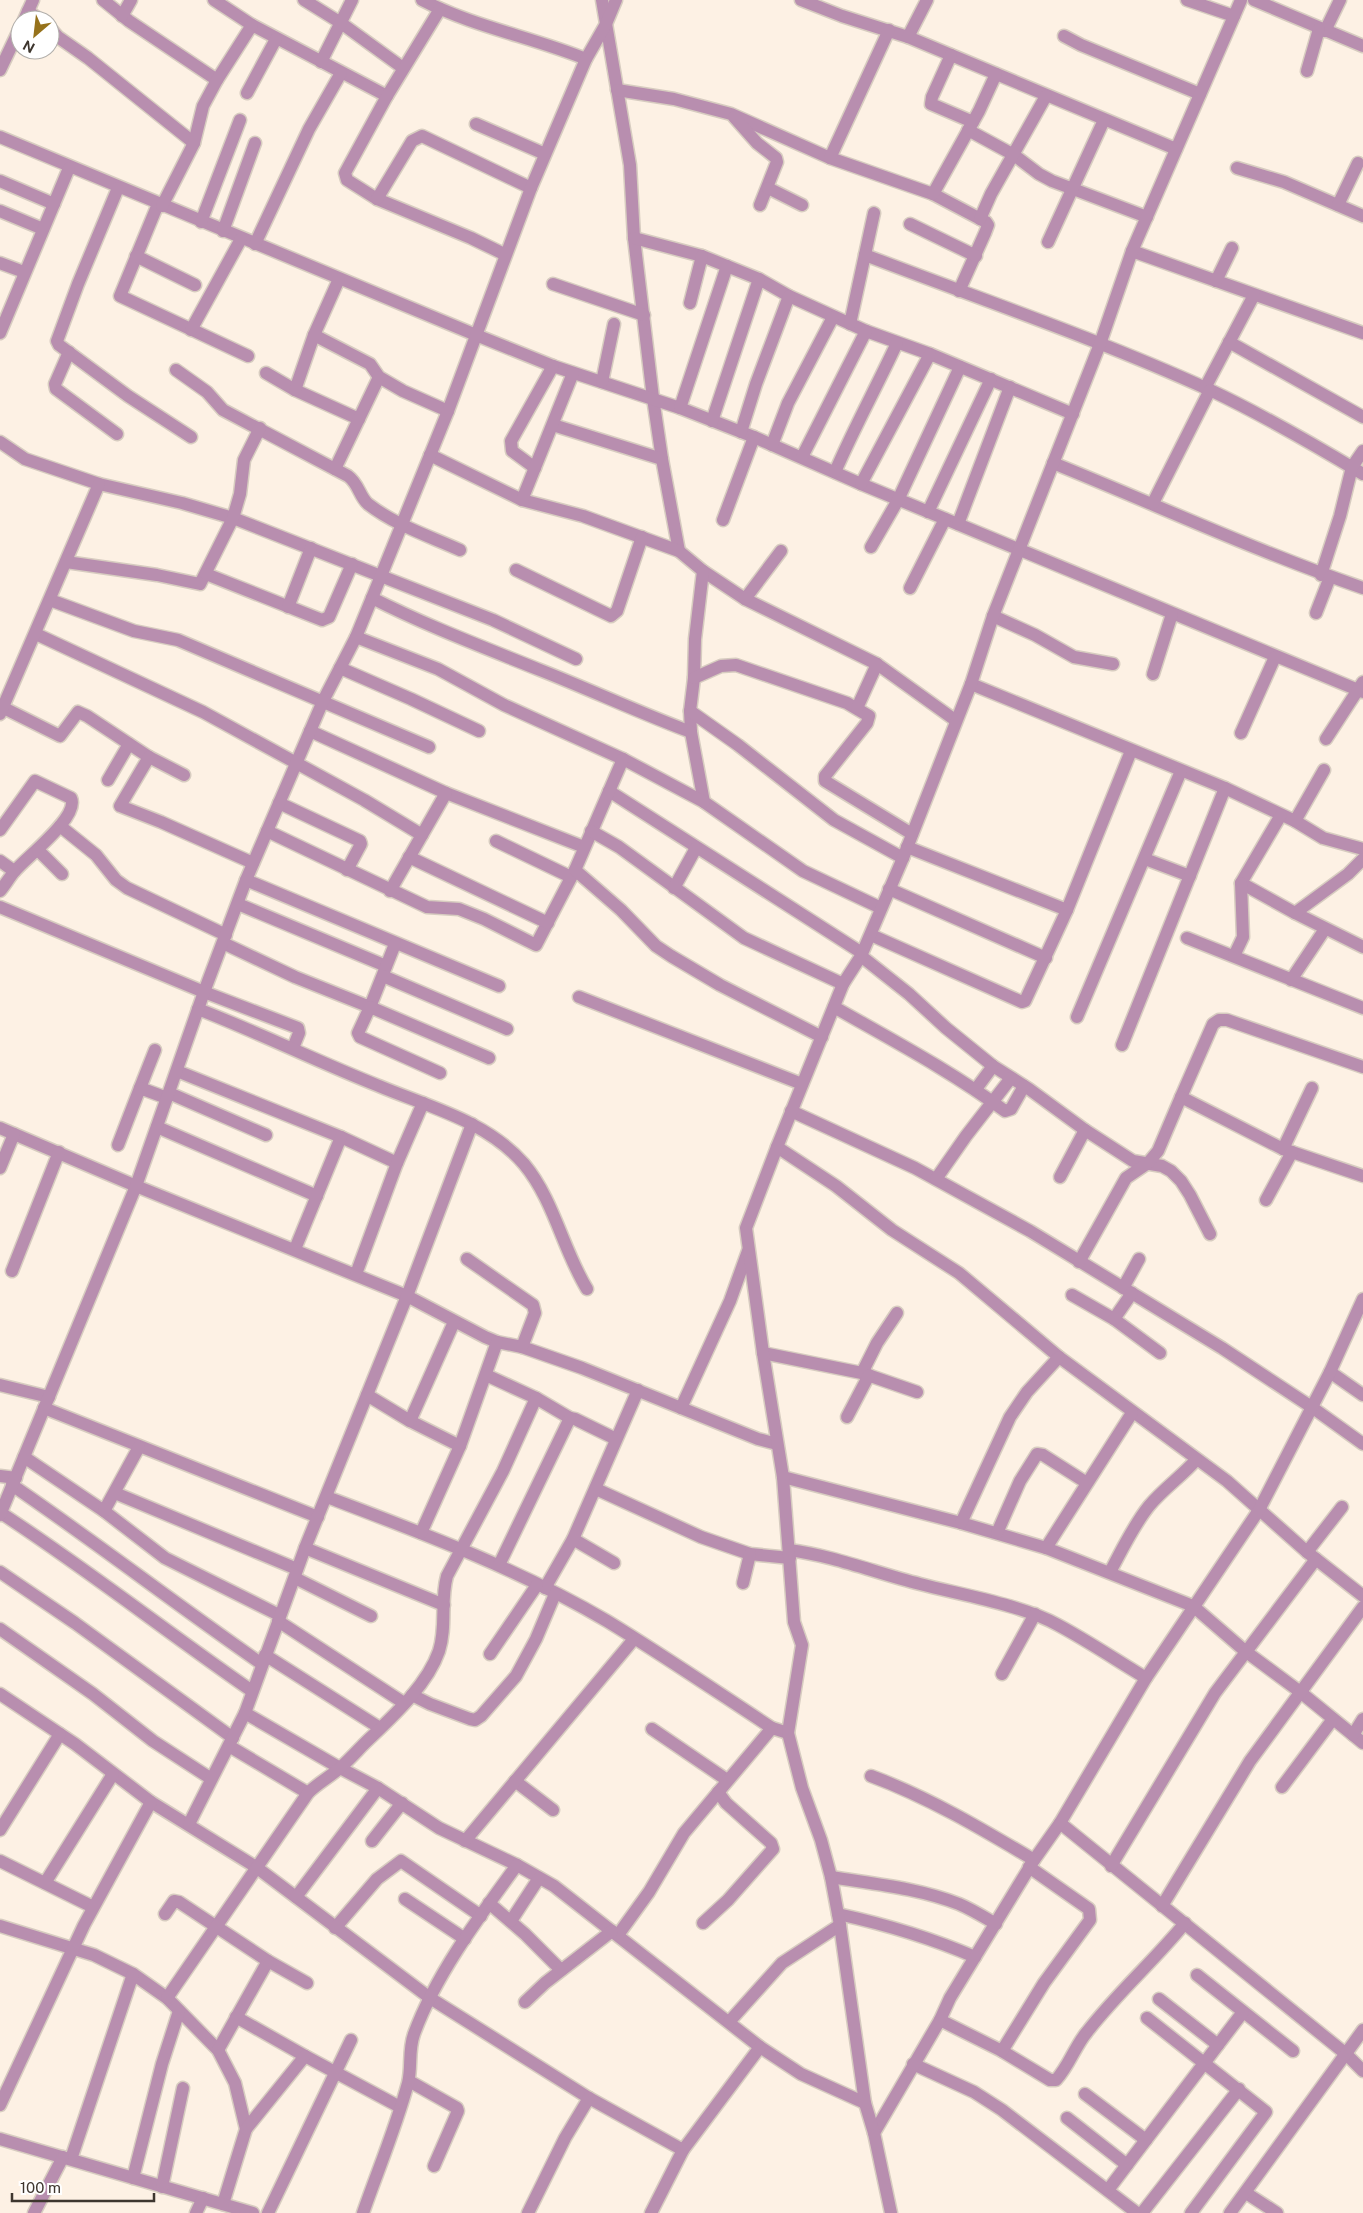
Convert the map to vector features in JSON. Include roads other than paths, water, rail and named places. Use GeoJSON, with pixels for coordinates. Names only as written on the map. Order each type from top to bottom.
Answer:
{"type":"FeatureCollection","features":[{"type":"Feature","properties":{"kind":"street"},"geometry":{"type":"LineString","coordinates":[[103,0],[122,16],[217,80]]}},
{"type":"Feature","properties":{"kind":"street"},"geometry":{"type":"LineString","coordinates":[[122,16],[131,0]]}},
{"type":"Feature","properties":{"kind":"street"},"geometry":{"type":"LineString","coordinates":[[214,0],[276,39],[387,96]]}},
{"type":"Feature","properties":{"kind":"street"},"geometry":{"type":"LineString","coordinates":[[304,0],[341,23],[403,68]]}},
{"type":"Feature","properties":{"kind":"street"},"geometry":{"type":"LineString","coordinates":[[321,62],[352,0]]}},
{"type":"Feature","properties":{"kind":"street"},"geometry":{"type":"LineString","coordinates":[[422,0],[470,21],[560,48],[586,59]]}},
{"type":"Feature","properties":{"kind":"street"},"geometry":{"type":"LineString","coordinates":[[602,0],[630,165],[634,238],[653,398],[662,459],[680,551]]}},
{"type":"Feature","properties":{"kind":"street"},"geometry":{"type":"LineString","coordinates":[[252,1691],[150,1620],[50,1546],[0,1514],[136,1186],[204,992],[246,880],[323,701],[356,637],[382,576],[448,411],[504,254],[586,59],[606,24],[616,0]]}},
{"type":"Feature","properties":{"kind":"street"},"geometry":{"type":"LineString","coordinates":[[801,0],[842,16],[908,37],[1176,149]]}},
{"type":"Feature","properties":{"kind":"street"},"geometry":{"type":"LineString","coordinates":[[908,37],[927,0]]}},
{"type":"Feature","properties":{"kind":"street"},"geometry":{"type":"LineString","coordinates":[[1187,0],[1234,16]]}},
{"type":"Feature","properties":{"kind":"street"},"geometry":{"type":"LineString","coordinates":[[891,2213],[874,2133],[865,2103],[839,1920],[831,1877],[822,1840],[802,1788],[788,1733],[802,1645],[794,1622],[783,1477],[746,1228],[843,984],[862,955],[905,853],[971,684],[993,616],[1100,344],[1132,251],[1242,0]]}},
{"type":"Feature","properties":{"kind":"street"},"geometry":{"type":"LineString","coordinates":[[1254,0],[1363,46]]}},
{"type":"Feature","properties":{"kind":"street"},"geometry":{"type":"LineString","coordinates":[[1308,71],[1322,30],[1340,0]]}},
{"type":"Feature","properties":{"kind":"street"},"geometry":{"type":"LineString","coordinates":[[440,9],[387,96],[346,173],[347,180],[377,199],[471,238],[504,254]]}},
{"type":"Feature","properties":{"kind":"street"},"geometry":{"type":"LineString","coordinates":[[248,356],[121,298],[120,293],[160,205],[194,144],[203,106],[252,25]]}},
{"type":"Feature","properties":{"kind":"street"},"geometry":{"type":"LineString","coordinates":[[830,158],[889,30]]}},
{"type":"Feature","properties":{"kind":"street"},"geometry":{"type":"LineString","coordinates":[[1064,36],[1081,46],[1200,94]]}},
{"type":"Feature","properties":{"kind":"street"},"geometry":{"type":"LineString","coordinates":[[60,38],[88,58],[194,144]]}},
{"type":"Feature","properties":{"kind":"street"},"geometry":{"type":"LineString","coordinates":[[247,93],[276,39]]}},
{"type":"Feature","properties":{"kind":"street"},"geometry":{"type":"LineString","coordinates":[[0,70],[10,49]]}},
{"type":"Feature","properties":{"kind":"street"},"geometry":{"type":"LineString","coordinates":[[951,55],[932,97],[931,104],[970,126],[1039,174],[1072,189],[1147,217]]}},
{"type":"Feature","properties":{"kind":"street"},"geometry":{"type":"LineString","coordinates":[[255,244],[309,129],[341,73]]}},
{"type":"Feature","properties":{"kind":"street"},"geometry":{"type":"LineString","coordinates":[[933,194],[996,74]]}},
{"type":"Feature","properties":{"kind":"street"},"geometry":{"type":"LineString","coordinates":[[617,90],[674,98],[731,114],[830,158],[933,194],[980,219],[988,225],[959,291]]}},
{"type":"Feature","properties":{"kind":"street"},"geometry":{"type":"LineString","coordinates":[[980,219],[991,194],[1046,96]]}},
{"type":"Feature","properties":{"kind":"street"},"geometry":{"type":"LineString","coordinates":[[731,114],[757,144],[776,158],[777,162],[760,205]]}},
{"type":"Feature","properties":{"kind":"street"},"geometry":{"type":"LineString","coordinates":[[201,222],[240,120]]}},
{"type":"Feature","properties":{"kind":"street"},"geometry":{"type":"LineString","coordinates":[[1048,242],[1104,120]]}},
{"type":"Feature","properties":{"kind":"street"},"geometry":{"type":"LineString","coordinates":[[476,124],[545,154]]}},
{"type":"Feature","properties":{"kind":"street"},"geometry":{"type":"LineString","coordinates":[[377,199],[412,141],[422,136],[531,188]]}},
{"type":"Feature","properties":{"kind":"street"},"geometry":{"type":"LineString","coordinates":[[0,138],[241,239],[553,366],[653,398],[772,444],[898,500],[1020,549],[1275,657],[1361,688],[1326,738]]}},
{"type":"Feature","properties":{"kind":"street"},"geometry":{"type":"LineString","coordinates":[[223,231],[255,143]]}},
{"type":"Feature","properties":{"kind":"street"},"geometry":{"type":"LineString","coordinates":[[1338,205],[1358,163]]}},
{"type":"Feature","properties":{"kind":"street"},"geometry":{"type":"LineString","coordinates":[[0,333],[3,317],[69,168]]}},
{"type":"Feature","properties":{"kind":"street"},"geometry":{"type":"LineString","coordinates":[[1238,168],[1284,182],[1363,216]]}},
{"type":"Feature","properties":{"kind":"street"},"geometry":{"type":"LineString","coordinates":[[0,181],[54,204]]}},
{"type":"Feature","properties":{"kind":"street"},"geometry":{"type":"LineString","coordinates":[[118,188],[58,336],[59,345],[128,396],[191,437]]}},
{"type":"Feature","properties":{"kind":"street"},"geometry":{"type":"LineString","coordinates":[[768,188],[802,206]]}},
{"type":"Feature","properties":{"kind":"street"},"geometry":{"type":"LineString","coordinates":[[0,211],[43,228]]}},
{"type":"Feature","properties":{"kind":"street"},"geometry":{"type":"LineString","coordinates":[[850,324],[874,213]]}},
{"type":"Feature","properties":{"kind":"street"},"geometry":{"type":"LineString","coordinates":[[910,224],[976,256]]}},
{"type":"Feature","properties":{"kind":"street"},"geometry":{"type":"LineString","coordinates":[[634,238],[702,256],[727,266],[866,331],[930,354],[1072,414]]}},
{"type":"Feature","properties":{"kind":"street"},"geometry":{"type":"LineString","coordinates":[[191,330],[241,239]]}},
{"type":"Feature","properties":{"kind":"street"},"geometry":{"type":"LineString","coordinates":[[1216,281],[1232,248]]}},
{"type":"Feature","properties":{"kind":"street"},"geometry":{"type":"LineString","coordinates":[[1132,251],[1363,333]]}},
{"type":"Feature","properties":{"kind":"street"},"geometry":{"type":"LineString","coordinates":[[865,255],[1100,344],[1208,389],[1285,428],[1358,470]]}},
{"type":"Feature","properties":{"kind":"street"},"geometry":{"type":"LineString","coordinates":[[136,256],[195,285]]}},
{"type":"Feature","properties":{"kind":"street"},"geometry":{"type":"LineString","coordinates":[[690,303],[702,256]]}},
{"type":"Feature","properties":{"kind":"street"},"geometry":{"type":"LineString","coordinates":[[0,263],[24,272]]}},
{"type":"Feature","properties":{"kind":"street"},"geometry":{"type":"LineString","coordinates":[[680,408],[727,266]]}},
{"type":"Feature","properties":{"kind":"street"},"geometry":{"type":"LineString","coordinates":[[295,390],[314,335],[339,279]]}},
{"type":"Feature","properties":{"kind":"street"},"geometry":{"type":"LineString","coordinates":[[712,421],[759,280]]}},
{"type":"Feature","properties":{"kind":"street"},"geometry":{"type":"LineString","coordinates":[[553,284],[644,315]]}},
{"type":"Feature","properties":{"kind":"street"},"geometry":{"type":"LineString","coordinates":[[1153,503],[1229,342],[1254,295]]}},
{"type":"Feature","properties":{"kind":"street"},"geometry":{"type":"LineString","coordinates":[[740,432],[789,296]]}},
{"type":"Feature","properties":{"kind":"street"},"geometry":{"type":"LineString","coordinates":[[772,444],[788,403],[833,316]]}},
{"type":"Feature","properties":{"kind":"street"},"geometry":{"type":"LineString","coordinates":[[602,382],[614,324]]}},
{"type":"Feature","properties":{"kind":"street"},"geometry":{"type":"LineString","coordinates":[[802,457],[866,331]]}},
{"type":"Feature","properties":{"kind":"street"},"geometry":{"type":"LineString","coordinates":[[314,335],[370,364],[379,377],[402,391],[448,411]]}},
{"type":"Feature","properties":{"kind":"street"},"geometry":{"type":"LineString","coordinates":[[1229,342],[1363,417]]}},
{"type":"Feature","properties":{"kind":"street"},"geometry":{"type":"LineString","coordinates":[[835,472],[860,416],[876,388],[897,343]]}},
{"type":"Feature","properties":{"kind":"street"},"geometry":{"type":"LineString","coordinates":[[69,352],[55,384],[56,389],[117,434]]}},
{"type":"Feature","properties":{"kind":"street"},"geometry":{"type":"LineString","coordinates":[[861,484],[930,354]]}},
{"type":"Feature","properties":{"kind":"street"},"geometry":{"type":"LineString","coordinates":[[534,468],[512,451],[512,441],[553,366]]}},
{"type":"Feature","properties":{"kind":"street"},"geometry":{"type":"LineString","coordinates":[[871,547],[898,500],[960,367]]}},
{"type":"Feature","properties":{"kind":"street"},"geometry":{"type":"LineString","coordinates":[[176,370],[207,392],[223,410],[260,428],[355,481],[364,499],[369,504],[403,524],[460,550]]}},
{"type":"Feature","properties":{"kind":"street"},"geometry":{"type":"LineString","coordinates":[[266,373],[295,390],[359,418]]}},
{"type":"Feature","properties":{"kind":"street"},"geometry":{"type":"LineString","coordinates":[[522,500],[573,373]]}},
{"type":"Feature","properties":{"kind":"street"},"geometry":{"type":"LineString","coordinates":[[335,469],[379,377]]}},
{"type":"Feature","properties":{"kind":"street"},"geometry":{"type":"LineString","coordinates":[[928,512],[991,379]]}},
{"type":"Feature","properties":{"kind":"street"},"geometry":{"type":"LineString","coordinates":[[958,524],[1010,387]]}},
{"type":"Feature","properties":{"kind":"street"},"geometry":{"type":"LineString","coordinates":[[553,425],[662,459]]}},
{"type":"Feature","properties":{"kind":"street"},"geometry":{"type":"LineString","coordinates":[[66,562],[157,575],[195,584],[203,582],[233,518],[240,494],[241,470],[244,460],[260,428]]}},
{"type":"Feature","properties":{"kind":"street"},"geometry":{"type":"LineString","coordinates":[[723,520],[754,437]]}},
{"type":"Feature","properties":{"kind":"street"},"geometry":{"type":"LineString","coordinates":[[0,442],[25,459],[99,484],[182,502],[233,518],[493,620],[576,659]]}},
{"type":"Feature","properties":{"kind":"street"},"geometry":{"type":"LineString","coordinates":[[1316,613],[1340,516],[1358,470],[1363,451]]}},
{"type":"Feature","properties":{"kind":"street"},"geometry":{"type":"LineString","coordinates":[[430,455],[522,500],[583,516],[680,551],[703,571],[745,599],[877,664],[956,720]]}},
{"type":"Feature","properties":{"kind":"street"},"geometry":{"type":"LineString","coordinates":[[1053,463],[1326,576],[1363,588]]}},
{"type":"Feature","properties":{"kind":"street"},"geometry":{"type":"LineString","coordinates":[[99,484],[36,634],[1,710],[60,736],[78,712],[149,757],[184,775]]}},
{"type":"Feature","properties":{"kind":"street"},"geometry":{"type":"LineString","coordinates":[[910,588],[946,519]]}},
{"type":"Feature","properties":{"kind":"street"},"geometry":{"type":"LineString","coordinates":[[516,570],[611,616],[617,611],[642,537]]}},
{"type":"Feature","properties":{"kind":"street"},"geometry":{"type":"LineString","coordinates":[[288,607],[311,548]]}},
{"type":"Feature","properties":{"kind":"street"},"geometry":{"type":"LineString","coordinates":[[745,599],[781,551]]}},
{"type":"Feature","properties":{"kind":"street"},"geometry":{"type":"LineString","coordinates":[[206,574],[322,620],[329,617],[352,564]]}},
{"type":"Feature","properties":{"kind":"street"},"geometry":{"type":"LineString","coordinates":[[703,571],[695,639],[694,678],[690,711],[691,732],[704,802]]}},
{"type":"Feature","properties":{"kind":"street"},"geometry":{"type":"LineString","coordinates":[[372,598],[436,629],[691,732]]}},
{"type":"Feature","properties":{"kind":"street"},"geometry":{"type":"LineString","coordinates":[[50,600],[134,632],[178,640],[428,747]]}},
{"type":"Feature","properties":{"kind":"street"},"geometry":{"type":"LineString","coordinates":[[1153,674],[1172,614]]}},
{"type":"Feature","properties":{"kind":"street"},"geometry":{"type":"LineString","coordinates":[[993,616],[1036,635],[1074,656],[1113,664]]}},
{"type":"Feature","properties":{"kind":"street"},"geometry":{"type":"LineString","coordinates":[[36,634],[203,712],[364,800],[422,835]]}},
{"type":"Feature","properties":{"kind":"street"},"geometry":{"type":"LineString","coordinates":[[356,637],[438,669],[504,705],[623,759],[704,802],[803,871],[881,908]]}},
{"type":"Feature","properties":{"kind":"street"},"geometry":{"type":"LineString","coordinates":[[1241,733],[1275,657]]}},
{"type":"Feature","properties":{"kind":"street"},"geometry":{"type":"LineString","coordinates":[[858,708],[877,664]]}},
{"type":"Feature","properties":{"kind":"street"},"geometry":{"type":"LineString","coordinates":[[694,678],[721,666],[736,665],[858,708],[869,716],[870,719],[825,776],[824,781],[912,834]]}},
{"type":"Feature","properties":{"kind":"street"},"geometry":{"type":"LineString","coordinates":[[340,668],[411,698],[479,731]]}},
{"type":"Feature","properties":{"kind":"street"},"geometry":{"type":"LineString","coordinates":[[971,684],[1225,788],[1295,821],[1323,838],[1363,849]]}},
{"type":"Feature","properties":{"kind":"street"},"geometry":{"type":"LineString","coordinates":[[690,711],[834,820],[905,853],[1067,910]]}},
{"type":"Feature","properties":{"kind":"street"},"geometry":{"type":"LineString","coordinates":[[310,731],[446,793],[584,848]]}},
{"type":"Feature","properties":{"kind":"street"},"geometry":{"type":"LineString","coordinates":[[108,780],[129,744]]}},
{"type":"Feature","properties":{"kind":"street"},"geometry":{"type":"LineString","coordinates":[[870,935],[1022,1002],[1028,996],[1046,958],[1132,751]]}},
{"type":"Feature","properties":{"kind":"street"},"geometry":{"type":"LineString","coordinates":[[149,757],[120,806],[253,863]]}},
{"type":"Feature","properties":{"kind":"street"},"geometry":{"type":"LineString","coordinates":[[267,831],[427,907],[458,909],[484,919],[536,945],[573,873],[623,759]]}},
{"type":"Feature","properties":{"kind":"street"},"geometry":{"type":"LineString","coordinates":[[1295,821],[1324,770]]}},
{"type":"Feature","properties":{"kind":"street"},"geometry":{"type":"LineString","coordinates":[[1077,1017],[1181,771]]}},
{"type":"Feature","properties":{"kind":"street"},"geometry":{"type":"LineString","coordinates":[[0,830],[35,781],[71,798],[72,808],[60,826],[14,872],[0,891]]}},
{"type":"Feature","properties":{"kind":"street"},"geometry":{"type":"LineString","coordinates":[[1122,1045],[1225,788]]}},
{"type":"Feature","properties":{"kind":"street"},"geometry":{"type":"LineString","coordinates":[[609,791],[862,955],[993,1066],[1124,1157],[1133,1161],[1162,1166],[1181,1181],[1210,1234]]}},
{"type":"Feature","properties":{"kind":"street"},"geometry":{"type":"LineString","coordinates":[[390,891],[446,793]]}},
{"type":"Feature","properties":{"kind":"street"},"geometry":{"type":"LineString","coordinates":[[279,803],[360,841],[361,844],[347,870]]}},
{"type":"Feature","properties":{"kind":"street"},"geometry":{"type":"LineString","coordinates":[[1234,956],[1243,936],[1241,883],[1281,815]]}},
{"type":"Feature","properties":{"kind":"street"},"geometry":{"type":"LineString","coordinates":[[60,826],[96,855],[116,880],[127,888],[295,977],[489,1058]]}},
{"type":"Feature","properties":{"kind":"street"},"geometry":{"type":"LineString","coordinates":[[591,831],[619,847],[744,938],[843,984]]}},
{"type":"Feature","properties":{"kind":"street"},"geometry":{"type":"LineString","coordinates":[[496,841],[573,873],[621,910],[656,946],[671,956],[737,994],[822,1037]]}},
{"type":"Feature","properties":{"kind":"street"},"geometry":{"type":"LineString","coordinates":[[674,888],[696,848]]}},
{"type":"Feature","properties":{"kind":"street"},"geometry":{"type":"LineString","coordinates":[[38,850],[62,874]]}},
{"type":"Feature","properties":{"kind":"street"},"geometry":{"type":"LineString","coordinates":[[409,857],[548,923]]}},
{"type":"Feature","properties":{"kind":"street"},"geometry":{"type":"LineString","coordinates":[[1145,859],[1190,876]]}},
{"type":"Feature","properties":{"kind":"street"},"geometry":{"type":"LineString","coordinates":[[1295,913],[1348,874],[1363,859]]}},
{"type":"Feature","properties":{"kind":"street"},"geometry":{"type":"LineString","coordinates":[[0,861],[14,872]]}},
{"type":"Feature","properties":{"kind":"street"},"geometry":{"type":"LineString","coordinates":[[246,880],[498,986]]}},
{"type":"Feature","properties":{"kind":"street"},"geometry":{"type":"LineString","coordinates":[[1241,883],[1325,929],[1363,946]]}},
{"type":"Feature","properties":{"kind":"street"},"geometry":{"type":"LineString","coordinates":[[889,889],[1046,958]]}},
{"type":"Feature","properties":{"kind":"street"},"geometry":{"type":"LineString","coordinates":[[238,904],[508,1029]]}},
{"type":"Feature","properties":{"kind":"street"},"geometry":{"type":"LineString","coordinates":[[0,907],[204,992],[298,1028],[300,1033],[293,1048]]}},
{"type":"Feature","properties":{"kind":"street"},"geometry":{"type":"LineString","coordinates":[[1291,980],[1325,929]]}},
{"type":"Feature","properties":{"kind":"street"},"geometry":{"type":"LineString","coordinates":[[1187,938],[1363,1008]]}},
{"type":"Feature","properties":{"kind":"street"},"geometry":{"type":"LineString","coordinates":[[395,944],[358,1033],[360,1037],[440,1073]]}},
{"type":"Feature","properties":{"kind":"street"},"geometry":{"type":"LineString","coordinates":[[579,997],[802,1084]]}},
{"type":"Feature","properties":{"kind":"street"},"geometry":{"type":"LineString","coordinates":[[834,1007],[976,1089],[1008,1111],[1024,1086]]}},
{"type":"Feature","properties":{"kind":"street"},"geometry":{"type":"LineString","coordinates":[[198,1009],[257,1032],[378,1086],[472,1124],[506,1147],[525,1165],[554,1215],[575,1268],[587,1289]]}},
{"type":"Feature","properties":{"kind":"street"},"geometry":{"type":"LineString","coordinates":[[1079,1262],[1126,1178],[1148,1163],[1158,1151],[1213,1024],[1218,1020],[1227,1020],[1363,1067]]}},
{"type":"Feature","properties":{"kind":"street"},"geometry":{"type":"LineString","coordinates":[[118,1145],[156,1050]]}},
{"type":"Feature","properties":{"kind":"street"},"geometry":{"type":"LineString","coordinates":[[976,1089],[993,1066]]}},
{"type":"Feature","properties":{"kind":"street"},"geometry":{"type":"LineString","coordinates":[[177,1071],[341,1137],[396,1164]]}},
{"type":"Feature","properties":{"kind":"street"},"geometry":{"type":"LineString","coordinates":[[936,1179],[992,1101],[1011,1078]]}},
{"type":"Feature","properties":{"kind":"street"},"geometry":{"type":"LineString","coordinates":[[140,1088],[168,1096],[266,1134]]}},
{"type":"Feature","properties":{"kind":"street"},"geometry":{"type":"LineString","coordinates":[[1266,1200],[1288,1151],[1312,1088]]}},
{"type":"Feature","properties":{"kind":"street"},"geometry":{"type":"LineString","coordinates":[[1180,1097],[1288,1151],[1363,1176]]}},
{"type":"Feature","properties":{"kind":"street"},"geometry":{"type":"LineString","coordinates":[[356,1274],[396,1164],[423,1103]]}},
{"type":"Feature","properties":{"kind":"street"},"geometry":{"type":"LineString","coordinates":[[791,1111],[844,1134],[936,1179],[1012,1221],[1190,1328],[1313,1408],[1363,1444]]}},
{"type":"Feature","properties":{"kind":"street"},"geometry":{"type":"LineString","coordinates":[[189,1824],[210,1778],[245,1713],[305,1548],[407,1296],[472,1124]]}},
{"type":"Feature","properties":{"kind":"street"},"geometry":{"type":"LineString","coordinates":[[157,1127],[317,1196]]}},
{"type":"Feature","properties":{"kind":"street"},"geometry":{"type":"LineString","coordinates":[[0,1128],[136,1186],[356,1274],[407,1296],[454,1322],[497,1342],[522,1347],[638,1390],[758,1439],[777,1444]]}},
{"type":"Feature","properties":{"kind":"street"},"geometry":{"type":"LineString","coordinates":[[1060,1177],[1085,1130]]}},
{"type":"Feature","properties":{"kind":"street"},"geometry":{"type":"LineString","coordinates":[[0,1168],[14,1134]]}},
{"type":"Feature","properties":{"kind":"street"},"geometry":{"type":"LineString","coordinates":[[295,1249],[341,1137]]}},
{"type":"Feature","properties":{"kind":"street"},"geometry":{"type":"LineString","coordinates":[[777,1147],[836,1186],[892,1230],[959,1273],[1059,1357],[1132,1413],[1227,1481],[1312,1556],[1363,1596]]}},
{"type":"Feature","properties":{"kind":"street"},"geometry":{"type":"LineString","coordinates":[[12,1271],[58,1152]]}},
{"type":"Feature","properties":{"kind":"street"},"geometry":{"type":"LineString","coordinates":[[681,1408],[730,1301],[748,1248]]}},
{"type":"Feature","properties":{"kind":"street"},"geometry":{"type":"LineString","coordinates":[[467,1259],[533,1305],[535,1313],[522,1347]]}},
{"type":"Feature","properties":{"kind":"street"},"geometry":{"type":"LineString","coordinates":[[1114,1319],[1128,1290],[1139,1259]]}},
{"type":"Feature","properties":{"kind":"street"},"geometry":{"type":"LineString","coordinates":[[1072,1295],[1114,1319],[1160,1353]]}},
{"type":"Feature","properties":{"kind":"street"},"geometry":{"type":"LineString","coordinates":[[874,2133],[940,2020],[950,1998],[1032,1863],[1060,1823],[1146,1678],[1258,1510],[1313,1408],[1363,1300]]}},
{"type":"Feature","properties":{"kind":"street"},"geometry":{"type":"LineString","coordinates":[[847,1417],[877,1343],[897,1313]]}},
{"type":"Feature","properties":{"kind":"street"},"geometry":{"type":"LineString","coordinates":[[410,1421],[454,1322]]}},
{"type":"Feature","properties":{"kind":"street"},"geometry":{"type":"LineString","coordinates":[[421,1533],[460,1446],[497,1342]]}},
{"type":"Feature","properties":{"kind":"street"},"geometry":{"type":"LineString","coordinates":[[763,1352],[866,1374],[917,1392]]}},
{"type":"Feature","properties":{"kind":"street"},"geometry":{"type":"LineString","coordinates":[[961,1523],[1010,1416],[1027,1392],[1059,1357]]}},
{"type":"Feature","properties":{"kind":"street"},"geometry":{"type":"LineString","coordinates":[[1330,1372],[1363,1395]]}},
{"type":"Feature","properties":{"kind":"street"},"geometry":{"type":"LineString","coordinates":[[486,1375],[616,1439]]}},
{"type":"Feature","properties":{"kind":"street"},"geometry":{"type":"LineString","coordinates":[[0,1385],[46,1403],[139,1447],[318,1517]]}},
{"type":"Feature","properties":{"kind":"street"},"geometry":{"type":"LineString","coordinates":[[490,1654],[546,1589],[573,1539],[638,1390]]}},
{"type":"Feature","properties":{"kind":"street"},"geometry":{"type":"LineString","coordinates":[[367,1395],[410,1421],[460,1446]]}},
{"type":"Feature","properties":{"kind":"street"},"geometry":{"type":"LineString","coordinates":[[167,1998],[308,1793],[323,1779],[340,1768],[408,1699],[428,1675],[444,1634],[443,1590],[447,1576],[503,1471],[536,1398]]}},
{"type":"Feature","properties":{"kind":"street"},"geometry":{"type":"LineString","coordinates":[[1046,1548],[1132,1413]]}},
{"type":"Feature","properties":{"kind":"street"},"geometry":{"type":"LineString","coordinates":[[499,1565],[570,1418]]}},
{"type":"Feature","properties":{"kind":"street"},"geometry":{"type":"LineString","coordinates":[[104,1511],[139,1447]]}},
{"type":"Feature","properties":{"kind":"street"},"geometry":{"type":"LineString","coordinates":[[997,1533],[1020,1481],[1037,1454],[1044,1455],[1087,1483]]}},
{"type":"Feature","properties":{"kind":"street"},"geometry":{"type":"LineString","coordinates":[[24,1457],[104,1511],[165,1558],[279,1618],[408,1699],[430,1704],[470,1720],[475,1720],[481,1716],[516,1676],[536,1639],[546,1589]]}},
{"type":"Feature","properties":{"kind":"street"},"geometry":{"type":"LineString","coordinates":[[1110,1572],[1138,1520],[1196,1460]]}},
{"type":"Feature","properties":{"kind":"street"},"geometry":{"type":"LineString","coordinates":[[0,1476],[14,1481],[205,1624],[380,1728]]}},
{"type":"Feature","properties":{"kind":"street"},"geometry":{"type":"LineString","coordinates":[[783,1477],[961,1523],[1046,1548],[1193,1606],[1245,1651],[1300,1691],[1358,1739],[1363,1719]]}},
{"type":"Feature","properties":{"kind":"street"},"geometry":{"type":"LineString","coordinates":[[596,1489],[700,1537],[750,1554],[816,1553],[918,1584],[1036,1614],[1058,1625],[1146,1678]]}},
{"type":"Feature","properties":{"kind":"street"},"geometry":{"type":"LineString","coordinates":[[115,1493],[296,1573],[371,1616]]}},
{"type":"Feature","properties":{"kind":"street"},"geometry":{"type":"LineString","coordinates":[[327,1497],[499,1565],[546,1589],[606,1621],[772,1728],[788,1733]]}},
{"type":"Feature","properties":{"kind":"street"},"geometry":{"type":"LineString","coordinates":[[1111,1866],[1216,1692],[1312,1556],[1342,1507]]}},
{"type":"Feature","properties":{"kind":"street"},"geometry":{"type":"LineString","coordinates":[[573,1539],[614,1563]]}},
{"type":"Feature","properties":{"kind":"street"},"geometry":{"type":"LineString","coordinates":[[305,1548],[444,1604]]}},
{"type":"Feature","properties":{"kind":"street"},"geometry":{"type":"LineString","coordinates":[[743,1583],[750,1554]]}},
{"type":"Feature","properties":{"kind":"street"},"geometry":{"type":"LineString","coordinates":[[0,1572],[75,1623],[231,1742],[308,1793]]}},
{"type":"Feature","properties":{"kind":"street"},"geometry":{"type":"LineString","coordinates":[[1162,1906],[1250,1762],[1363,1607]]}},
{"type":"Feature","properties":{"kind":"street"},"geometry":{"type":"LineString","coordinates":[[1002,1674],[1036,1614]]}},
{"type":"Feature","properties":{"kind":"street"},"geometry":{"type":"LineString","coordinates":[[0,1630],[93,1694],[153,1741],[210,1778]]}},
{"type":"Feature","properties":{"kind":"street"},"geometry":{"type":"LineString","coordinates":[[465,1841],[634,1639]]}},
{"type":"Feature","properties":{"kind":"street"},"geometry":{"type":"LineString","coordinates":[[0,1694],[60,1734],[151,1802],[256,1867],[430,1998],[588,2098],[683,2150]]}},
{"type":"Feature","properties":{"kind":"street"},"geometry":{"type":"LineString","coordinates":[[245,1713],[378,1788],[439,1828],[517,1865],[565,1894],[760,2047],[801,2074],[865,2103]]}},
{"type":"Feature","properties":{"kind":"street"},"geometry":{"type":"LineString","coordinates":[[1282,1787],[1333,1719]]}},
{"type":"Feature","properties":{"kind":"street"},"geometry":{"type":"LineString","coordinates":[[525,2002],[561,1970],[615,1933],[649,1892],[684,1833],[772,1728]]}},
{"type":"Feature","properties":{"kind":"street"},"geometry":{"type":"LineString","coordinates":[[652,1729],[727,1780]]}},
{"type":"Feature","properties":{"kind":"street"},"geometry":{"type":"LineString","coordinates":[[0,1830],[60,1734]]}},
{"type":"Feature","properties":{"kind":"street"},"geometry":{"type":"LineString","coordinates":[[46,1883],[113,1774]]}},
{"type":"Feature","properties":{"kind":"street"},"geometry":{"type":"LineString","coordinates":[[872,1776],[932,1802],[1032,1863],[1088,1909],[1090,1920],[1044,1983],[1002,2051]]}},
{"type":"Feature","properties":{"kind":"street"},"geometry":{"type":"LineString","coordinates":[[515,1781],[553,1810]]}},
{"type":"Feature","properties":{"kind":"street"},"geometry":{"type":"LineString","coordinates":[[296,1897],[378,1788]]}},
{"type":"Feature","properties":{"kind":"street"},"geometry":{"type":"LineString","coordinates":[[703,1923],[728,1900],[773,1849],[771,1843],[733,1810],[718,1792]]}},
{"type":"Feature","properties":{"kind":"street"},"geometry":{"type":"LineString","coordinates":[[0,2105],[93,1907],[151,1802]]}},
{"type":"Feature","properties":{"kind":"street"},"geometry":{"type":"LineString","coordinates":[[372,1841],[402,1803]]}},
{"type":"Feature","properties":{"kind":"street"},"geometry":{"type":"LineString","coordinates":[[1060,1823],[1346,2054],[1363,2072]]}},
{"type":"Feature","properties":{"kind":"street"},"geometry":{"type":"LineString","coordinates":[[0,1861],[93,1907]]}},
{"type":"Feature","properties":{"kind":"street"},"geometry":{"type":"LineString","coordinates":[[335,1928],[366,1890],[401,1861],[481,1916]]}},
{"type":"Feature","properties":{"kind":"street"},"geometry":{"type":"LineString","coordinates":[[363,2213],[409,2081],[411,2043],[430,1998],[489,1902],[517,1865]]}},
{"type":"Feature","properties":{"kind":"street"},"geometry":{"type":"LineString","coordinates":[[831,1877],[896,1887],[945,1899],[961,1905],[996,1924]]}},
{"type":"Feature","properties":{"kind":"street"},"geometry":{"type":"LineString","coordinates":[[511,1921],[539,1878]]}},
{"type":"Feature","properties":{"kind":"street"},"geometry":{"type":"LineString","coordinates":[[405,1899],[465,1939]]}},
{"type":"Feature","properties":{"kind":"street"},"geometry":{"type":"LineString","coordinates":[[165,1914],[176,1901],[268,1961],[307,1983]]}},
{"type":"Feature","properties":{"kind":"street"},"geometry":{"type":"LineString","coordinates":[[489,1902],[561,1970]]}},
{"type":"Feature","properties":{"kind":"street"},"geometry":{"type":"LineString","coordinates":[[729,2022],[782,1963],[839,1920],[881,1924],[928,1937],[975,1957]]}},
{"type":"Feature","properties":{"kind":"street"},"geometry":{"type":"LineString","coordinates":[[940,2020],[1002,2051],[1050,2080],[1056,2080],[1077,2045],[1092,2026],[1127,1986],[1161,1952],[1185,1923]]}},
{"type":"Feature","properties":{"kind":"street"},"geometry":{"type":"LineString","coordinates":[[0,1926],[107,1960],[132,1974],[167,1998],[218,2050],[236,2083],[246,2129]]}},
{"type":"Feature","properties":{"kind":"street"},"geometry":{"type":"LineString","coordinates":[[218,2050],[268,1961]]}},
{"type":"Feature","properties":{"kind":"street"},"geometry":{"type":"LineString","coordinates":[[34,2213],[67,2158],[132,1974]]}},
{"type":"Feature","properties":{"kind":"street"},"geometry":{"type":"LineString","coordinates":[[1197,1975],[1293,2052]]}},
{"type":"Feature","properties":{"kind":"street"},"geometry":{"type":"LineString","coordinates":[[1159,1999],[1218,2045]]}},
{"type":"Feature","properties":{"kind":"street"},"geometry":{"type":"LineString","coordinates":[[132,2178],[162,2064],[179,2011]]}},
{"type":"Feature","properties":{"kind":"street"},"geometry":{"type":"LineString","coordinates":[[1108,2190],[1243,2012]]}},
{"type":"Feature","properties":{"kind":"street"},"geometry":{"type":"LineString","coordinates":[[236,2017],[400,2107]]}},
{"type":"Feature","properties":{"kind":"street"},"geometry":{"type":"LineString","coordinates":[[1147,2018],[1265,2110],[1266,2115],[1191,2213]]}},
{"type":"Feature","properties":{"kind":"street"},"geometry":{"type":"LineString","coordinates":[[1230,2213],[1363,2030]]}},
{"type":"Feature","properties":{"kind":"street"},"geometry":{"type":"LineString","coordinates":[[268,2213],[351,2040]]}},
{"type":"Feature","properties":{"kind":"street"},"geometry":{"type":"LineString","coordinates":[[651,2213],[683,2150],[760,2047]]}},
{"type":"Feature","properties":{"kind":"street"},"geometry":{"type":"LineString","coordinates":[[223,2204],[246,2129],[305,2056]]}},
{"type":"Feature","properties":{"kind":"street"},"geometry":{"type":"LineString","coordinates":[[913,2064],[974,2092],[1002,2110],[1137,2213]]}},
{"type":"Feature","properties":{"kind":"street"},"geometry":{"type":"LineString","coordinates":[[409,2081],[456,2108],[458,2111],[434,2166]]}},
{"type":"Feature","properties":{"kind":"street"},"geometry":{"type":"LineString","coordinates":[[162,2187],[183,2088]]}},
{"type":"Feature","properties":{"kind":"street"},"geometry":{"type":"LineString","coordinates":[[1142,2213],[1239,2089]]}},
{"type":"Feature","properties":{"kind":"street"},"geometry":{"type":"LineString","coordinates":[[1084,2094],[1146,2140]]}},
{"type":"Feature","properties":{"kind":"street"},"geometry":{"type":"LineString","coordinates":[[528,2213],[565,2138],[588,2098]]}},
{"type":"Feature","properties":{"kind":"street"},"geometry":{"type":"LineString","coordinates":[[1067,2118],[1127,2165]]}},
{"type":"Feature","properties":{"kind":"street"},"geometry":{"type":"LineString","coordinates":[[0,2139],[203,2198],[244,2212]]}},
{"type":"Feature","properties":{"kind":"street"},"geometry":{"type":"LineString","coordinates":[[1246,2193],[1276,2213]]}},
{"type":"Feature","properties":{"kind":"street"},"geometry":{"type":"LineString","coordinates":[[196,2213],[203,2198]]}}]}
